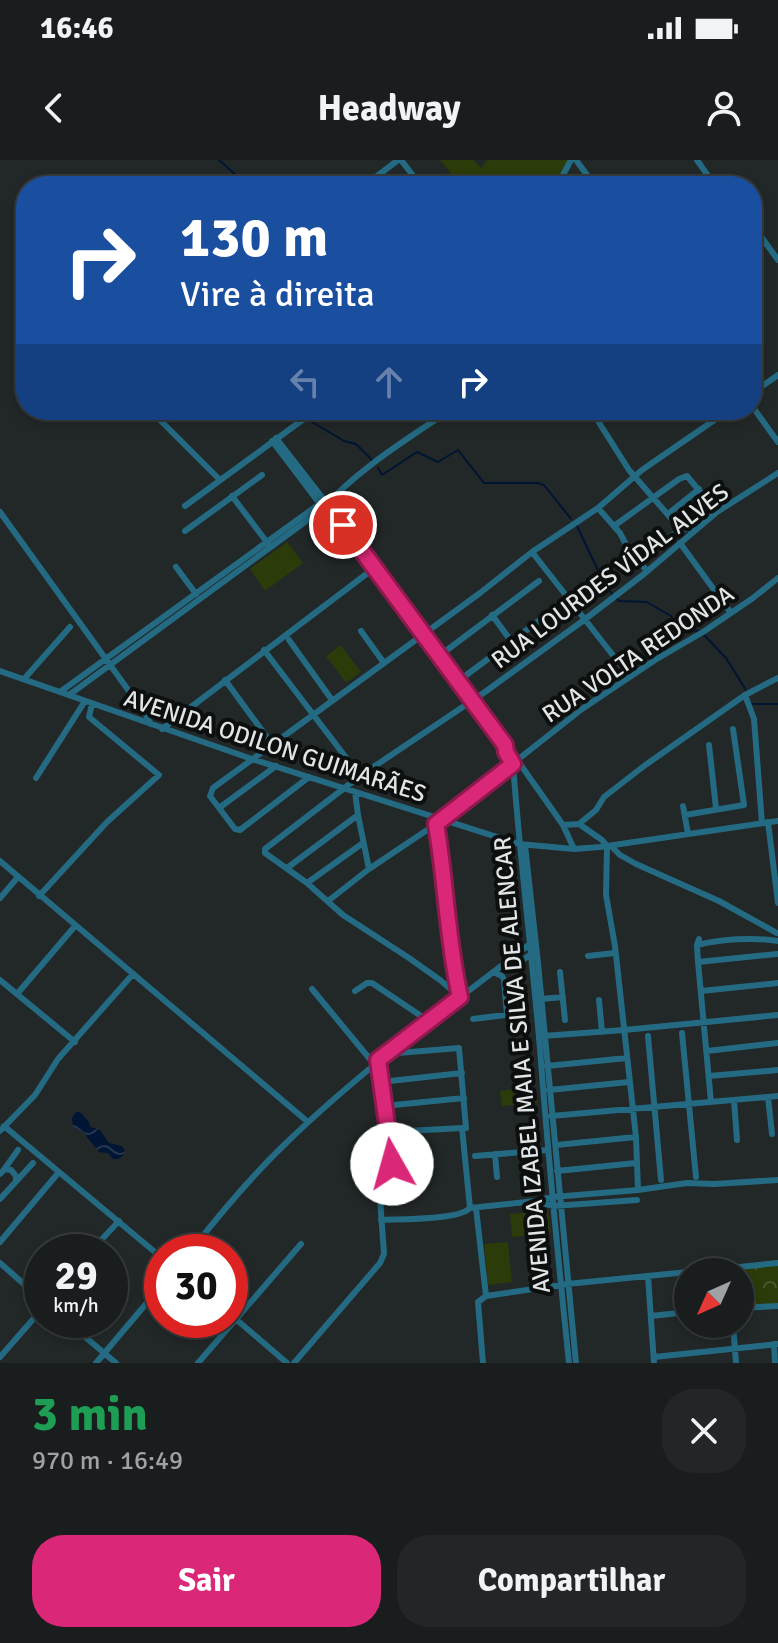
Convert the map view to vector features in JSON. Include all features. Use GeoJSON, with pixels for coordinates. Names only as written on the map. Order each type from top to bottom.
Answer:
{"type":"FeatureCollection","features":[{"type":"Feature","properties":{"kind":"street"},"geometry":{"type":"LineString","coordinates":[[377,176],[399,160],[413,176]]}},
{"type":"Feature","properties":{"kind":"street"},"geometry":{"type":"LineString","coordinates":[[573,160],[587,176]]}},
{"type":"Feature","properties":{"kind":"street"},"geometry":{"type":"LineString","coordinates":[[762,238],[778,260]]}},
{"type":"Feature","properties":{"kind":"street"},"geometry":{"type":"LineString","coordinates":[[160,420],[220,480]]}},
{"type":"Feature","properties":{"kind":"street"},"geometry":{"type":"LineString","coordinates":[[185,506],[302,420]]}},
{"type":"Feature","properties":{"kind":"street"},"geometry":{"type":"LineString","coordinates":[[60,692],[108,663],[436,420]]}},
{"type":"Feature","properties":{"kind":"street"},"geometry":{"type":"LineString","coordinates":[[598,420],[635,477],[676,524],[696,529]]}},
{"type":"Feature","properties":{"kind":"street"},"geometry":{"type":"LineString","coordinates":[[309,777],[242,829],[235,829],[209,794],[213,788],[532,552],[598,508],[642,470],[711,420]]}},
{"type":"Feature","properties":{"kind":"street"},"geometry":{"type":"LineString","coordinates":[[762,420],[778,442]]}},
{"type":"Feature","properties":{"kind":"street"},"geometry":{"type":"LineString","coordinates":[[274,440],[326,503],[500,748],[516,763],[563,825],[574,849]]}},
{"type":"Feature","properties":{"kind":"street","name":"RUA LOURDES VÍDAL ALVES"},"geometry":{"type":"LineString","coordinates":[[287,868],[265,853],[265,849],[360,776],[584,620],[717,512],[778,473]]}},
{"type":"Feature","properties":{"kind":"street"},"geometry":{"type":"LineString","coordinates":[[185,531],[262,475]]}},
{"type":"Feature","properties":{"kind":"street"},"geometry":{"type":"LineString","coordinates":[[614,526],[687,476],[717,512]]}},
{"type":"Feature","properties":{"kind":"street"},"geometry":{"type":"LineString","coordinates":[[668,514],[699,489]]}},
{"type":"Feature","properties":{"kind":"street"},"geometry":{"type":"LineString","coordinates":[[232,496],[269,544]]}},
{"type":"Feature","properties":{"kind":"street"},"geometry":{"type":"LineString","coordinates":[[598,508],[623,538],[632,556],[646,570]]}},
{"type":"Feature","properties":{"kind":"street"},"geometry":{"type":"LineString","coordinates":[[0,512],[3,524],[151,725]]}},
{"type":"Feature","properties":{"kind":"street"},"geometry":{"type":"LineString","coordinates":[[637,558],[683,528]]}},
{"type":"Feature","properties":{"kind":"street"},"geometry":{"type":"LineString","coordinates":[[680,543],[731,613]]}},
{"type":"Feature","properties":{"kind":"street"},"geometry":{"type":"LineString","coordinates":[[69,695],[196,594],[269,544]]}},
{"type":"Feature","properties":{"kind":"street"},"geometry":{"type":"LineString","coordinates":[[532,552],[630,677]]}},
{"type":"Feature","properties":{"kind":"street"},"geometry":{"type":"LineString","coordinates":[[176,567],[196,594]]}},
{"type":"Feature","properties":{"kind":"street"},"geometry":{"type":"LineString","coordinates":[[162,729],[372,569]]}},
{"type":"Feature","properties":{"kind":"street","name":"RUA VOLTA REDONDA"},"geometry":{"type":"LineString","coordinates":[[328,901],[439,822],[563,723],[703,632],[778,578]]}},
{"type":"Feature","properties":{"kind":"street"},"geometry":{"type":"LineString","coordinates":[[439,656],[539,581]]}},
{"type":"Feature","properties":{"kind":"street"},"geometry":{"type":"LineString","coordinates":[[457,682],[555,609]]}},
{"type":"Feature","properties":{"kind":"street"},"geometry":{"type":"LineString","coordinates":[[492,615],[511,641]]}},
{"type":"Feature","properties":{"kind":"street"},"geometry":{"type":"LineString","coordinates":[[24,679],[70,627]]}},
{"type":"Feature","properties":{"kind":"street"},"geometry":{"type":"LineString","coordinates":[[361,631],[384,663]]}},
{"type":"Feature","properties":{"kind":"street"},"geometry":{"type":"LineString","coordinates":[[421,636],[439,656],[469,702]]}},
{"type":"Feature","properties":{"kind":"street"},"geometry":{"type":"LineString","coordinates":[[289,640],[332,700]]}},
{"type":"Feature","properties":{"kind":"street"},"geometry":{"type":"LineString","coordinates":[[264,650],[360,776]]}},
{"type":"Feature","properties":{"kind":"street","name":"AVENIDA ODILON GUIMARÃES"},"geometry":{"type":"LineString","coordinates":[[0,671],[439,822],[522,845],[574,849],[609,846],[778,821]]}},
{"type":"Feature","properties":{"kind":"street"},"geometry":{"type":"LineString","coordinates":[[563,825],[579,824],[597,809],[609,793],[666,750],[745,695],[778,678]]}},
{"type":"Feature","properties":{"kind":"street"},"geometry":{"type":"LineString","coordinates":[[225,680],[272,744]]}},
{"type":"Feature","properties":{"kind":"street"},"geometry":{"type":"LineString","coordinates":[[745,695],[754,719],[765,823],[778,903]]}},
{"type":"Feature","properties":{"kind":"street"},"geometry":{"type":"LineString","coordinates":[[36,778],[89,702]]}},
{"type":"Feature","properties":{"kind":"street"},"geometry":{"type":"LineString","coordinates":[[39,896],[107,822],[159,773],[89,717],[89,702]]}},
{"type":"Feature","properties":{"kind":"street"},"geometry":{"type":"LineString","coordinates":[[685,815],[744,805],[733,729]]}},
{"type":"Feature","properties":{"kind":"street"},"geometry":{"type":"LineString","coordinates":[[709,745],[716,808]]}},
{"type":"Feature","properties":{"kind":"street","name":"AVENIDA IZABEL MAIA E SILVA DE ALENCAR"},"geometry":{"type":"LineString","coordinates":[[516,763],[533,942],[530,956],[547,1066],[544,1075],[549,1090],[548,1150],[557,1196]]}},
{"type":"Feature","properties":{"kind":"street"},"geometry":{"type":"LineString","coordinates":[[219,808],[276,766]]}},
{"type":"Feature","properties":{"kind":"street"},"geometry":{"type":"LineString","coordinates":[[355,792],[369,869]]}},
{"type":"Feature","properties":{"kind":"street"},"geometry":{"type":"LineString","coordinates":[[683,806],[688,834]]}},
{"type":"Feature","properties":{"kind":"street"},"geometry":{"type":"LineString","coordinates":[[358,815],[287,868],[343,915],[420,965],[460,997]]}},
{"type":"Feature","properties":{"kind":"street"},"geometry":{"type":"LineString","coordinates":[[439,822],[452,964],[460,997]]}},
{"type":"Feature","properties":{"kind":"street"},"geometry":{"type":"LineString","coordinates":[[579,824],[636,864],[719,901],[778,932],[778,957],[698,962]]}},
{"type":"Feature","properties":{"kind":"street"},"geometry":{"type":"LineString","coordinates":[[307,883],[363,843]]}},
{"type":"Feature","properties":{"kind":"street"},"geometry":{"type":"LineString","coordinates":[[609,846],[606,895],[636,1137],[638,1190]]}},
{"type":"Feature","properties":{"kind":"street"},"geometry":{"type":"LineString","coordinates":[[0,861],[308,1122]]}},
{"type":"Feature","properties":{"kind":"street"},"geometry":{"type":"LineString","coordinates":[[0,898],[18,877]]}},
{"type":"Feature","properties":{"kind":"street"},"geometry":{"type":"LineString","coordinates":[[17,994],[75,926]]}},
{"type":"Feature","properties":{"kind":"street"},"geometry":{"type":"LineString","coordinates":[[711,1102],[698,942],[777,941]]}},
{"type":"Feature","properties":{"kind":"street"},"geometry":{"type":"LineString","coordinates":[[205,1234],[240,1191],[308,1122],[427,1020],[533,942]]}},
{"type":"Feature","properties":{"kind":"street","name":"AVENIDA IZABEL MAIA E SILVA DE ALENCAR"},"geometry":{"type":"LineString","coordinates":[[533,942],[537,950],[544,1075],[556,1145],[557,1206],[569,1363]]}},
{"type":"Feature","properties":{"kind":"street"},"geometry":{"type":"LineString","coordinates":[[508,961],[521,961],[537,950]]}},
{"type":"Feature","properties":{"kind":"street"},"geometry":{"type":"LineString","coordinates":[[588,956],[615,953]]}},
{"type":"Feature","properties":{"kind":"street"},"geometry":{"type":"LineString","coordinates":[[493,972],[504,980],[507,1015]]}},
{"type":"Feature","properties":{"kind":"street"},"geometry":{"type":"LineString","coordinates":[[560,972],[565,1020]]}},
{"type":"Feature","properties":{"kind":"street"},"geometry":{"type":"LineString","coordinates":[[133,974],[50,1070],[35,1095],[2,1128],[144,1243]]}},
{"type":"Feature","properties":{"kind":"street"},"geometry":{"type":"LineString","coordinates":[[0,980],[75,1042]]}},
{"type":"Feature","properties":{"kind":"street"},"geometry":{"type":"LineString","coordinates":[[355,991],[372,983],[427,1020]]}},
{"type":"Feature","properties":{"kind":"street"},"geometry":{"type":"LineString","coordinates":[[701,991],[778,983]]}},
{"type":"Feature","properties":{"kind":"street"},"geometry":{"type":"LineString","coordinates":[[294,1363],[383,1258],[378,1171],[382,1165],[393,1163],[376,1062],[312,989]]}},
{"type":"Feature","properties":{"kind":"street"},"geometry":{"type":"LineString","coordinates":[[541,999],[563,997]]}},
{"type":"Feature","properties":{"kind":"street"},"geometry":{"type":"LineString","coordinates":[[599,1000],[602,1032]]}},
{"type":"Feature","properties":{"kind":"street"},"geometry":{"type":"LineString","coordinates":[[473,1019],[521,1013]]}},
{"type":"Feature","properties":{"kind":"street"},"geometry":{"type":"LineString","coordinates":[[541,1035],[778,1015]]}},
{"type":"Feature","properties":{"kind":"street"},"geometry":{"type":"LineString","coordinates":[[682,1033],[696,1177]]}},
{"type":"Feature","properties":{"kind":"street"},"geometry":{"type":"LineString","coordinates":[[648,1036],[661,1180]]}},
{"type":"Feature","properties":{"kind":"street"},"geometry":{"type":"LineString","coordinates":[[707,1051],[778,1043]]}},
{"type":"Feature","properties":{"kind":"street"},"geometry":{"type":"LineString","coordinates":[[386,1054],[459,1048],[466,1128],[388,1132]]}},
{"type":"Feature","properties":{"kind":"street"},"geometry":{"type":"LineString","coordinates":[[547,1066],[627,1058]]}},
{"type":"Feature","properties":{"kind":"street"},"geometry":{"type":"LineString","coordinates":[[709,1076],[778,1070]]}},
{"type":"Feature","properties":{"kind":"street"},"geometry":{"type":"LineString","coordinates":[[381,1082],[462,1073]]}},
{"type":"Feature","properties":{"kind":"street"},"geometry":{"type":"LineString","coordinates":[[549,1090],[629,1082]]}},
{"type":"Feature","properties":{"kind":"street"},"geometry":{"type":"LineString","coordinates":[[549,1117],[778,1096]]}},
{"type":"Feature","properties":{"kind":"street"},"geometry":{"type":"LineString","coordinates":[[768,1097],[772,1134]]}},
{"type":"Feature","properties":{"kind":"street"},"geometry":{"type":"LineString","coordinates":[[384,1106],[464,1098]]}},
{"type":"Feature","properties":{"kind":"street"},"geometry":{"type":"LineString","coordinates":[[734,1100],[737,1140]]}},
{"type":"Feature","properties":{"kind":"street"},"geometry":{"type":"LineString","coordinates":[[462,1128],[486,1296]]}},
{"type":"Feature","properties":{"kind":"street"},"geometry":{"type":"LineString","coordinates":[[556,1145],[636,1137]]}},
{"type":"Feature","properties":{"kind":"street"},"geometry":{"type":"LineString","coordinates":[[2,1172],[18,1150]]}},
{"type":"Feature","properties":{"kind":"street"},"geometry":{"type":"LineString","coordinates":[[475,1156],[548,1150]]}},
{"type":"Feature","properties":{"kind":"street"},"geometry":{"type":"LineString","coordinates":[[495,1154],[497,1177]]}},
{"type":"Feature","properties":{"kind":"street"},"geometry":{"type":"LineString","coordinates":[[0,1199],[33,1163]]}},
{"type":"Feature","properties":{"kind":"street"},"geometry":{"type":"LineString","coordinates":[[557,1171],[636,1163]]}},
{"type":"Feature","properties":{"kind":"street"},"geometry":{"type":"LineString","coordinates":[[2,1172],[11,1170],[16,1181]]}},
{"type":"Feature","properties":{"kind":"street"},"geometry":{"type":"LineString","coordinates":[[0,1242],[59,1172]]}},
{"type":"Feature","properties":{"kind":"street"},"geometry":{"type":"LineString","coordinates":[[381,1220],[466,1213],[473,1208],[557,1196],[687,1183],[778,1180]]}},
{"type":"Feature","properties":{"kind":"street"},"geometry":{"type":"LineString","coordinates":[[610,1192],[611,1202]]}},
{"type":"Feature","properties":{"kind":"street"},"geometry":{"type":"LineString","coordinates":[[535,1201],[557,1206],[637,1200]]}},
{"type":"Feature","properties":{"kind":"street"},"geometry":{"type":"LineString","coordinates":[[107,1234],[119,1221]]}},
{"type":"Feature","properties":{"kind":"street"},"geometry":{"type":"LineString","coordinates":[[248,1300],[301,1244]]}},
{"type":"Feature","properties":{"kind":"street"},"geometry":{"type":"LineString","coordinates":[[0,1263],[24,1284]]}},
{"type":"Feature","properties":{"kind":"street"},"geometry":{"type":"LineString","coordinates":[[754,1266],[778,1263]]}},
{"type":"Feature","properties":{"kind":"street"},"geometry":{"type":"LineString","coordinates":[[483,1363],[478,1302],[486,1296],[564,1284],[674,1274]]}},
{"type":"Feature","properties":{"kind":"street"},"geometry":{"type":"LineString","coordinates":[[648,1276],[654,1360],[776,1344],[775,1363]]}},
{"type":"Feature","properties":{"kind":"street"},"geometry":{"type":"LineString","coordinates":[[96,1363],[144,1306]]}},
{"type":"Feature","properties":{"kind":"street"},"geometry":{"type":"LineString","coordinates":[[754,1307],[778,1306]]}},
{"type":"Feature","properties":{"kind":"street"},"geometry":{"type":"LineString","coordinates":[[651,1316],[674,1314]]}},
{"type":"Feature","properties":{"kind":"street","name":"AVENIDA IZABEL MAIA E SILVA DE ALENCAR"},"geometry":{"type":"LineString","coordinates":[[568,1324],[576,1363]]}},
{"type":"Feature","properties":{"kind":"street"},"geometry":{"type":"LineString","coordinates":[[248,1329],[287,1363]]}},
{"type":"Feature","properties":{"kind":"street"},"geometry":{"type":"LineString","coordinates":[[0,1357],[24,1330]]}},
{"type":"Feature","properties":{"kind":"street"},"geometry":{"type":"LineString","coordinates":[[86,1338],[116,1363]]}},
{"type":"Feature","properties":{"kind":"street"},"geometry":{"type":"LineString","coordinates":[[198,1363],[217,1338]]}},
{"type":"Feature","properties":{"kind":"street"},"geometry":{"type":"LineString","coordinates":[[734,1338],[736,1363]]}},
{"type":"Feature","properties":{"kind":"street"},"geometry":{"type":"LineString","coordinates":[[0,1341],[8,1348]]}},
{"type":"Feature","properties":{"kind":"green space"},"geometry":{"type":"Polygon","coordinates":[[[440,160],[474,160],[481,168],[487,160],[569,160],[559,176],[453,176],[440,160]]]}},
{"type":"Feature","properties":{"kind":"green space"},"geometry":{"type":"Polygon","coordinates":[[[287,542],[303,563],[265,591],[250,569],[287,542]]]}},
{"type":"Feature","properties":{"kind":"green space"},"geometry":{"type":"Polygon","coordinates":[[[341,645],[361,672],[346,683],[326,656],[341,645]]]}},
{"type":"Feature","properties":{"kind":"green space"},"geometry":{"type":"Polygon","coordinates":[[[535,1087],[537,1103],[502,1106],[500,1091],[535,1087]]]}},
{"type":"Feature","properties":{"kind":"green space"},"geometry":{"type":"Polygon","coordinates":[[[548,1211],[550,1233],[512,1237],[510,1214],[548,1211]]]}},
{"type":"Feature","properties":{"kind":"green space"},"geometry":{"type":"Polygon","coordinates":[[[508,1242],[512,1282],[488,1285],[484,1244],[508,1242]]]}},
{"type":"Feature","properties":{"kind":"green space"},"geometry":{"type":"Polygon","coordinates":[[[778,1266],[778,1304],[754,1306],[754,1268],[778,1266]]]}},
{"type":"Feature","properties":{"kind":"water"},"geometry":{"type":"Polygon","coordinates":[[[80,1112],[90,1127],[99,1129],[109,1143],[122,1146],[125,1151],[123,1156],[113,1159],[108,1153],[99,1152],[85,1133],[73,1127],[72,1118],[80,1112]]]}},
{"type":"Feature","properties":{"kind":"waterway"},"geometry":{"type":"LineString","coordinates":[[219,160],[237,176]]}},
{"type":"Feature","properties":{"kind":"waterway"},"geometry":{"type":"LineString","coordinates":[[309,420],[344,441],[356,444],[373,461]]}},
{"type":"Feature","properties":{"kind":"waterway"},"geometry":{"type":"LineString","coordinates":[[378,468],[382,475],[417,452],[438,462],[458,450],[484,483],[544,485],[571,519]]}},
{"type":"Feature","properties":{"kind":"waterway"},"geometry":{"type":"LineString","coordinates":[[577,526],[612,594]]}},
{"type":"Feature","properties":{"kind":"waterway"},"geometry":{"type":"LineString","coordinates":[[615,597],[619,601],[647,602],[671,616],[683,629],[698,631]]}},
{"type":"Feature","properties":{"kind":"waterway"},"geometry":{"type":"LineString","coordinates":[[704,635],[726,658],[746,690]]}},
{"type":"Feature","properties":{"kind":"waterway"},"geometry":{"type":"LineString","coordinates":[[752,704],[778,704]]}},
{"type":"Feature","properties":{"kind":"route"},"geometry":{"type":"LineString","coordinates":[[343,525],[505,745],[513,764],[436,824],[452,964],[460,997],[378,1060],[392,1164]]}}]}
